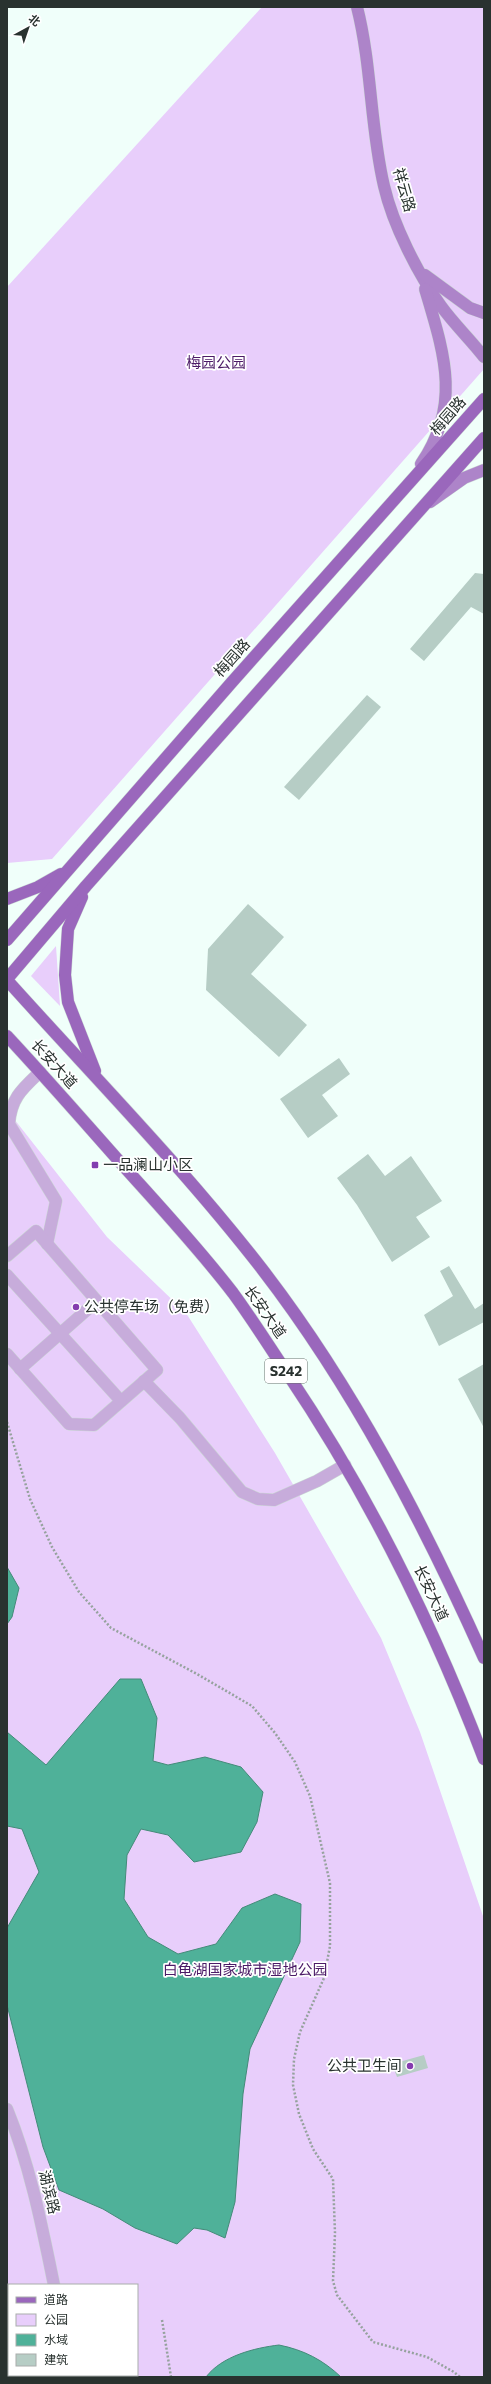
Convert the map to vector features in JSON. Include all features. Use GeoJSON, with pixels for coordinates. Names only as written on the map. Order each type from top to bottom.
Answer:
{"type":"FeatureCollection","features":[{"type":"Feature","properties":{"kind":"main road","name":"祥云路"},"geometry":{"type":"LineString","coordinates":[[357,7],[365,38],[384,186],[393,215],[420,272],[441,306],[484,357]]}},
{"type":"Feature","properties":{"kind":"main road"},"geometry":{"type":"LineString","coordinates":[[420,272],[470,308],[484,313]]}},
{"type":"Feature","properties":{"kind":"main road"},"geometry":{"type":"LineString","coordinates":[[404,489],[429,453],[443,422],[447,401],[445,365],[420,272]]}},
{"type":"Feature","properties":{"kind":"main road","name":"梅园路"},"geometry":{"type":"LineString","coordinates":[[7,940],[484,399]]}},
{"type":"Feature","properties":{"kind":"main road"},"geometry":{"type":"LineString","coordinates":[[7,980],[86,886],[484,438]]}},
{"type":"Feature","properties":{"kind":"main road"},"geometry":{"type":"LineString","coordinates":[[421,509],[464,478],[484,470]]}},
{"type":"Feature","properties":{"kind":"main road"},"geometry":{"type":"LineString","coordinates":[[7,898],[38,887],[67,871]]}},
{"type":"Feature","properties":{"kind":"main road"},"geometry":{"type":"LineString","coordinates":[[86,886],[68,929],[65,975],[68,1002],[97,1078]]}},
{"type":"Feature","properties":{"kind":"main road","name":"长安大道"},"geometry":{"type":"LineString","coordinates":[[7,980],[97,1078],[212,1208],[263,1270],[308,1335],[359,1414],[398,1483],[447,1576],[484,1658]]}},
{"type":"Feature","properties":{"kind":"main road","name":"长安大道"},"geometry":{"type":"LineString","coordinates":[[7,1036],[190,1240],[234,1295],[297,1387],[345,1465],[388,1540],[421,1607],[462,1700],[484,1759]]}},
{"type":"Feature","properties":{"kind":"street"},"geometry":{"type":"LineString","coordinates":[[40,1072],[16,1095],[10,1114],[9,1124],[56,1201],[47,1244]]}},
{"type":"Feature","properties":{"kind":"street"},"geometry":{"type":"LineString","coordinates":[[7,1256],[36,1231],[157,1370],[94,1425],[69,1424],[7,1354]]}},
{"type":"Feature","properties":{"kind":"street"},"geometry":{"type":"LineString","coordinates":[[7,1275],[121,1401]]}},
{"type":"Feature","properties":{"kind":"street"},"geometry":{"type":"LineString","coordinates":[[20,1368],[97,1301]]}},
{"type":"Feature","properties":{"kind":"street"},"geometry":{"type":"LineString","coordinates":[[144,1381],[180,1418],[242,1492],[258,1499],[274,1500],[317,1481],[345,1465]]}},
{"type":"Feature","properties":{"kind":"street","name":"湖滨路"},"geometry":{"type":"LineString","coordinates":[[7,2109],[16,2130],[33,2190],[54,2284]]}},
{"type":"Feature","properties":{"kind":"path"},"geometry":{"type":"LineString","coordinates":[[7,1422],[30,1499],[52,1548],[79,1592],[111,1628],[197,1674],[252,1706],[275,1733],[295,1762],[310,1796],[330,1883],[330,1946],[325,1972],[300,2032],[294,2059],[293,2085],[299,2114],[313,2148],[333,2179],[335,2233],[333,2281],[337,2295],[373,2342],[427,2357],[460,2377]]}},
{"type":"Feature","properties":{"kind":"path"},"geometry":{"type":"LineString","coordinates":[[162,2320],[171,2377]]}},
{"type":"Feature","properties":{"kind":"green space","name":"梅园公园"},"geometry":{"type":"Polygon","coordinates":[[[262,7],[484,7],[484,369],[52,859],[7,863],[7,287],[262,7]]]}},
{"type":"Feature","properties":{"kind":"green space"},"geometry":{"type":"Polygon","coordinates":[[[56,946],[60,1006],[31,976],[56,946]]]}},
{"type":"Feature","properties":{"kind":"green space","name":"白龟湖国家城市湿地公园"},"geometry":{"type":"Polygon","coordinates":[[[7,1110],[107,1237],[186,1313],[275,1453],[381,1638],[420,1732],[484,1919],[484,2377],[36,2377],[138,2376],[138,2284],[8,2284],[8,2290],[7,1110]]]}},
{"type":"Feature","properties":{"kind":"water"},"geometry":{"type":"Polygon","coordinates":[[[7,1567],[19,1588],[12,1617],[7,1624],[7,1567]]]}},
{"type":"Feature","properties":{"kind":"water"},"geometry":{"type":"Polygon","coordinates":[[[120,1679],[141,1679],[157,1718],[153,1761],[168,1765],[205,1757],[241,1767],[263,1792],[257,1822],[241,1852],[194,1862],[168,1835],[141,1829],[127,1855],[124,1899],[148,1937],[178,1954],[216,1944],[242,1908],[275,1894],[301,1904],[300,1942],[250,2049],[243,2094],[235,2202],[225,2238],[207,2230],[194,2228],[177,2244],[135,2228],[103,2209],[59,2190],[43,2147],[7,2005],[7,1928],[39,1872],[22,1829],[7,1826],[7,1732],[46,1765],[120,1679]]]}},
{"type":"Feature","properties":{"kind":"water"},"geometry":{"type":"Polygon","coordinates":[[[7,2286],[8,2376],[36,2377],[7,2377],[7,2286]]]}},
{"type":"Feature","properties":{"kind":"water"},"geometry":{"type":"Polygon","coordinates":[[[279,2345],[313,2356],[341,2377],[206,2377],[221,2364],[239,2354],[259,2348],[279,2345]]]}},
{"type":"Feature","properties":{"kind":"building"},"geometry":{"type":"Polygon","coordinates":[[[475,573],[484,574],[484,614],[471,607],[424,661],[410,649],[475,573]]]}},
{"type":"Feature","properties":{"kind":"building"},"geometry":{"type":"Polygon","coordinates":[[[367,695],[381,707],[299,800],[284,787],[367,695]]]}},
{"type":"Feature","properties":{"kind":"building"},"geometry":{"type":"Polygon","coordinates":[[[248,904],[284,937],[251,974],[307,1025],[279,1057],[206,990],[208,949],[248,904]]]}},
{"type":"Feature","properties":{"kind":"building"},"geometry":{"type":"Polygon","coordinates":[[[339,1058],[350,1074],[322,1095],[338,1116],[308,1138],[280,1099],[339,1058]]]}},
{"type":"Feature","properties":{"kind":"building"},"geometry":{"type":"Polygon","coordinates":[[[368,1154],[385,1176],[411,1156],[442,1201],[416,1217],[430,1237],[392,1262],[357,1205],[337,1178],[368,1154]]]}},
{"type":"Feature","properties":{"kind":"building"},"geometry":{"type":"Polygon","coordinates":[[[449,1266],[475,1309],[484,1303],[484,1322],[439,1346],[424,1315],[453,1296],[440,1271],[449,1266]]]}},
{"type":"Feature","properties":{"kind":"building"},"geometry":{"type":"Polygon","coordinates":[[[484,1364],[484,1428],[458,1379],[484,1364]]]}},
{"type":"Feature","properties":{"kind":"building","name":"公共卫生间"},"geometry":{"type":"Polygon","coordinates":[[[424,2055],[428,2068],[397,2077],[392,2064],[424,2055]]]}},
{"type":"Feature","properties":{"kind":"place","name":"一品澜山小区"},"geometry":{"type":"Point","coordinates":[95,1165]}},
{"type":"Feature","properties":{"kind":"place","name":"公共停车场（免费）"},"geometry":{"type":"Point","coordinates":[76,1307]}},
{"type":"Feature","properties":{"kind":"place","name":"公共卫生间"},"geometry":{"type":"Point","coordinates":[410,2066]}}]}
